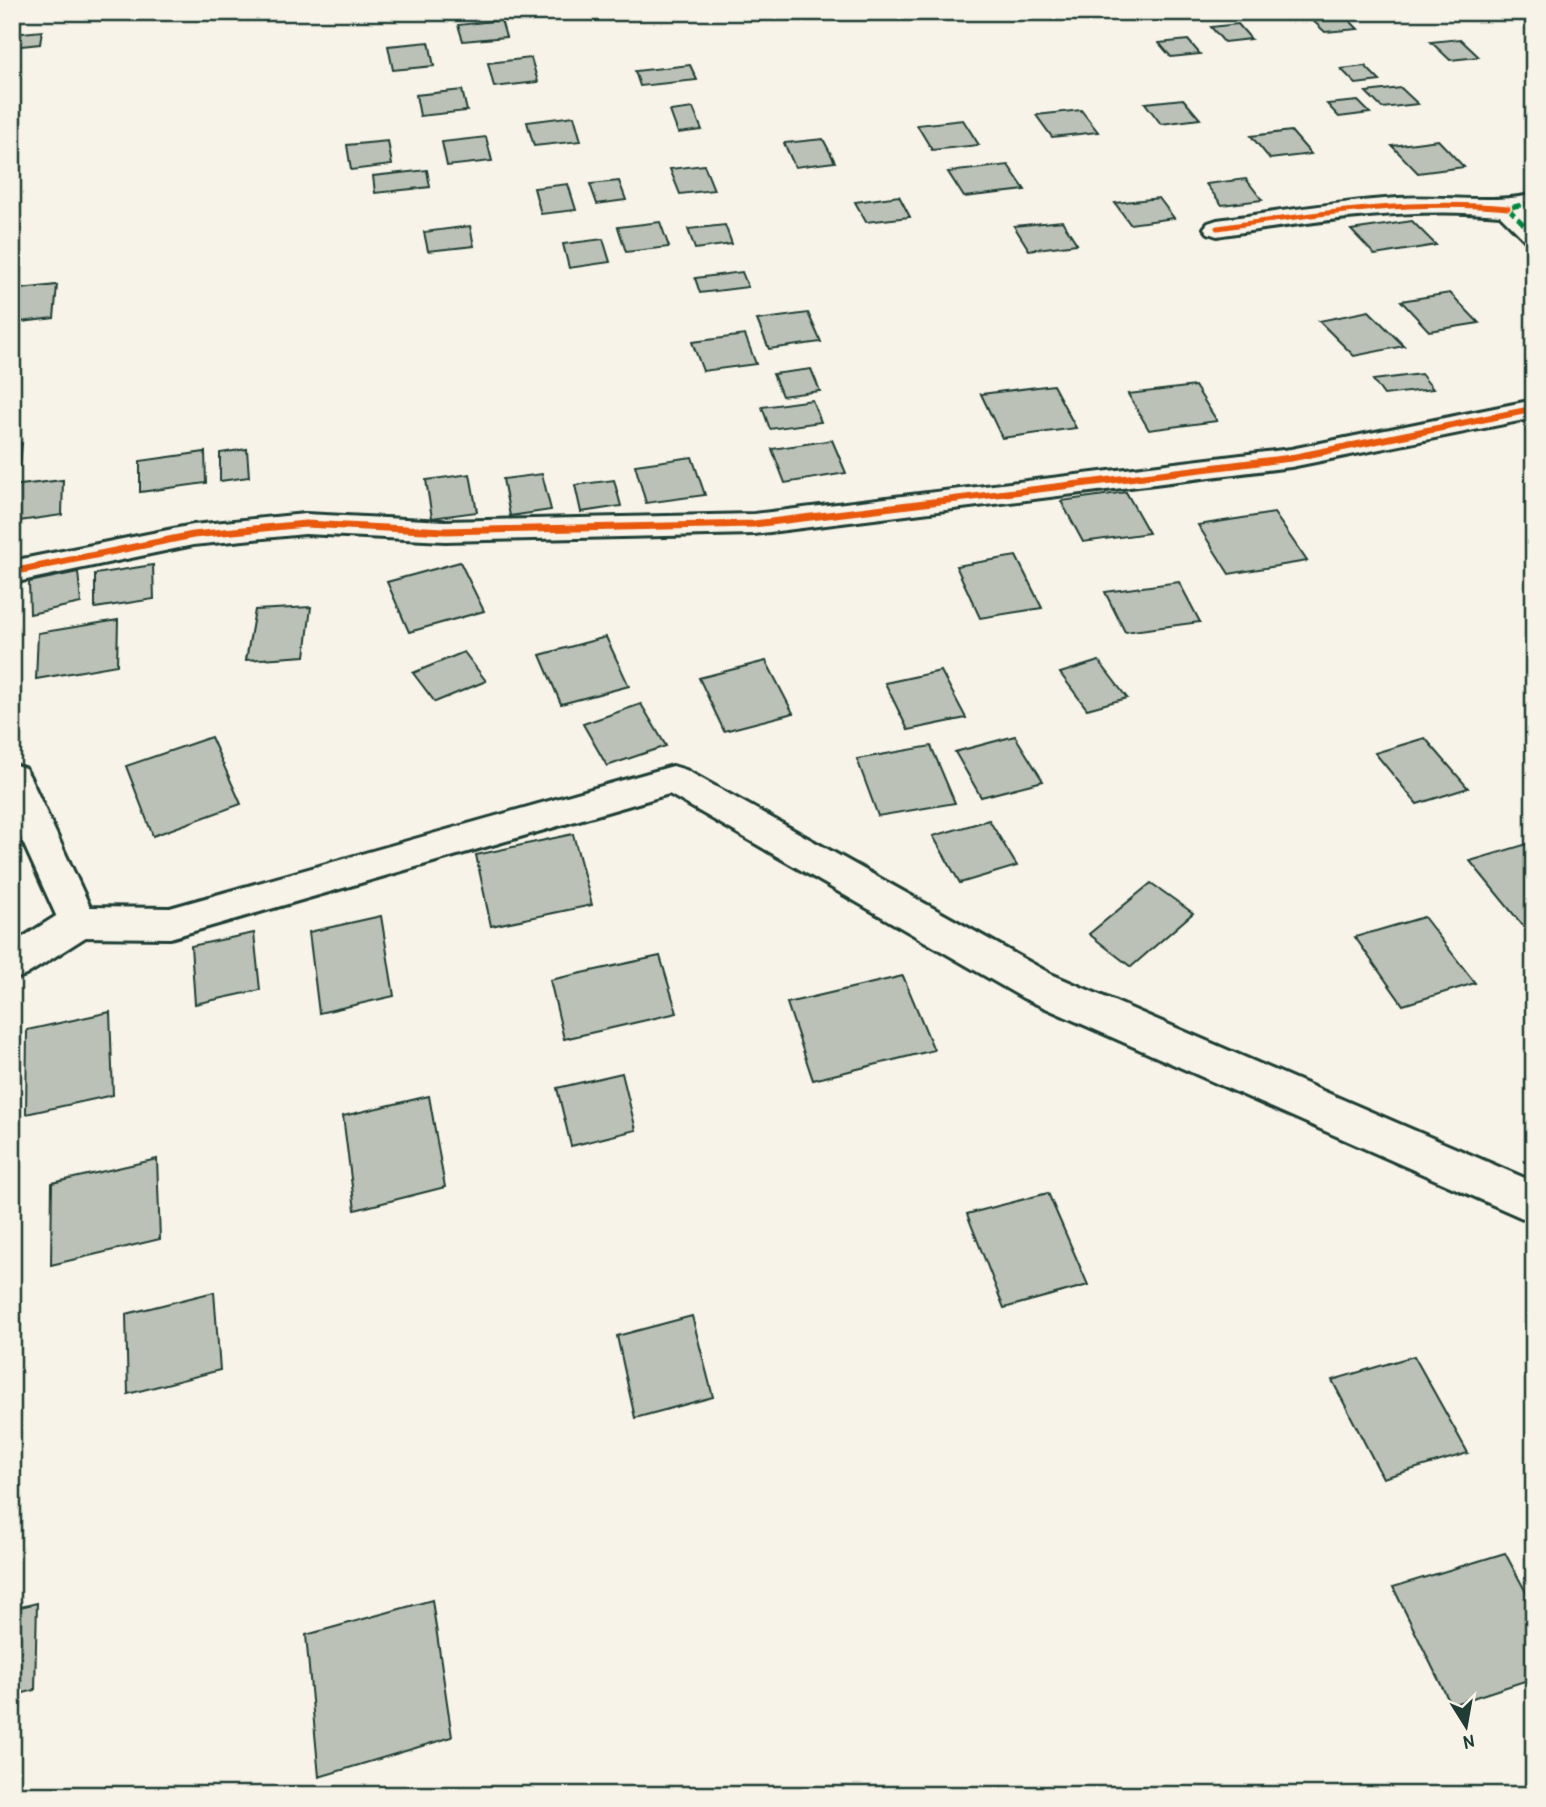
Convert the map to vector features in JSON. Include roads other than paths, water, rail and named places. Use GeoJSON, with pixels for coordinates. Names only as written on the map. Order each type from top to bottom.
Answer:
{"type":"FeatureCollection","features":[{"type":"Feature","properties":{"kind":"street"},"geometry":{"type":"LineString","coordinates":[[1217,228],[1412,202],[1468,203],[1508,208],[1534,202]]}},
{"type":"Feature","properties":{"kind":"street"},"geometry":{"type":"LineString","coordinates":[[1508,208],[1534,235]]}},
{"type":"Feature","properties":{"kind":"street"},"geometry":{"type":"LineString","coordinates":[[12,572],[193,535],[305,524],[472,531],[754,524],[1291,458],[1534,409]]}},
{"type":"Feature","properties":{"kind":"street"},"geometry":{"type":"LineString","coordinates":[[12,778],[78,922]]}},
{"type":"Feature","properties":{"kind":"street"},"geometry":{"type":"LineString","coordinates":[[12,964],[78,922],[170,923],[673,779],[1037,986],[1534,1203]]}}]}
